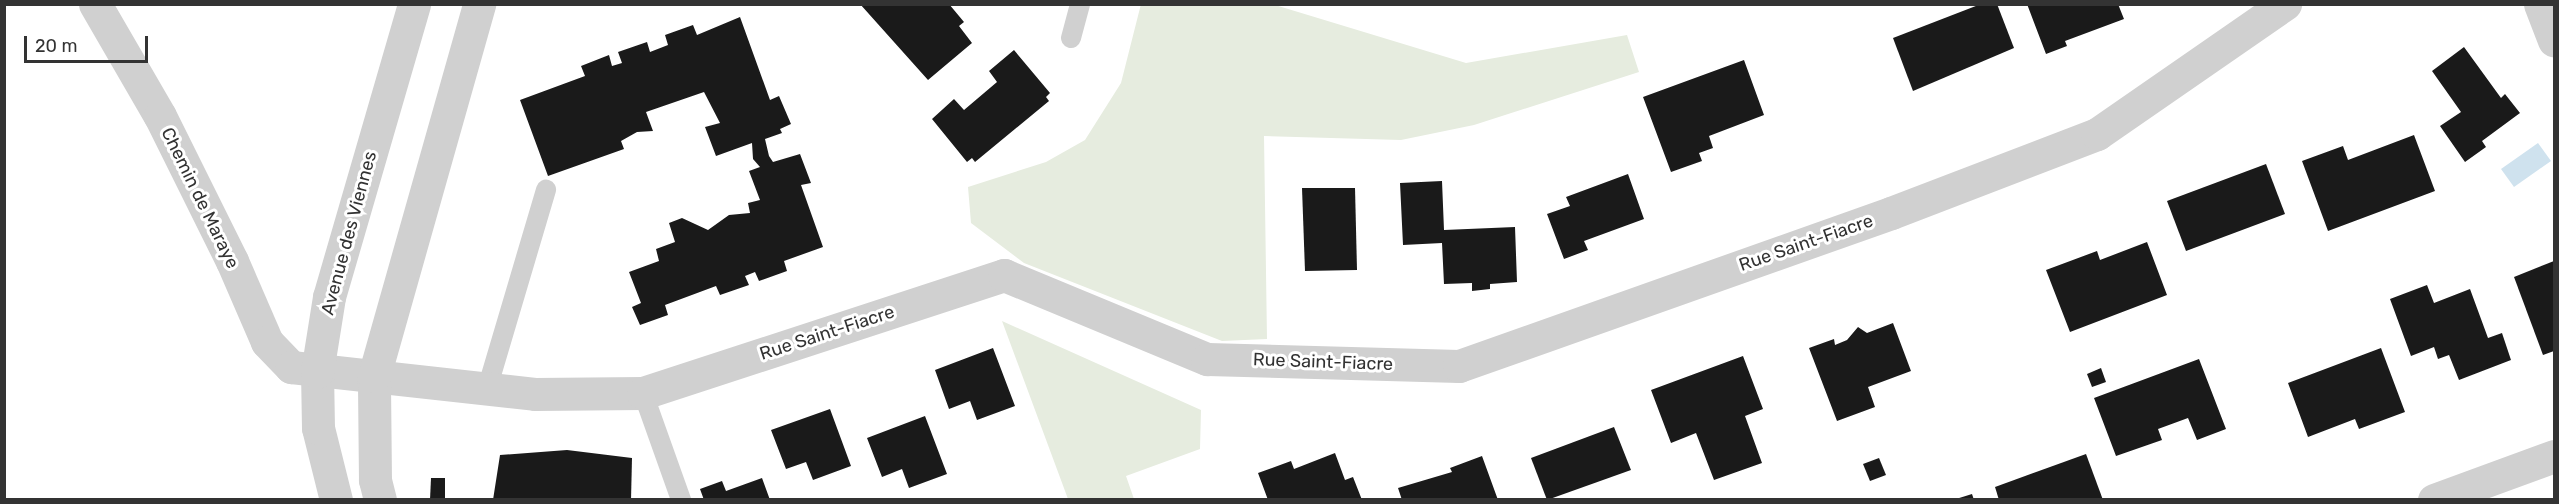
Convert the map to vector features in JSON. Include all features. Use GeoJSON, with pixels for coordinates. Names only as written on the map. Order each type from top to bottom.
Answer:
{"type":"FeatureCollection","features":[{"type":"Feature","properties":{"kind":"street","name":"Chemin de Maraye"},"geometry":{"type":"LineString","coordinates":[[95,4],[160,116],[232,261],[267,342],[291,368],[317,372]]}},
{"type":"Feature","properties":{"kind":"street","name":"Avenue des Viennes"},"geometry":{"type":"LineString","coordinates":[[336,500],[318,428],[317,372],[328,297],[414,4]]}},
{"type":"Feature","properties":{"kind":"street"},"geometry":{"type":"LineString","coordinates":[[380,500],[375,480],[374,375],[479,4]]}},
{"type":"Feature","properties":{"kind":"street","name":"Rue Saint-Fiacre"},"geometry":{"type":"LineString","coordinates":[[317,372],[374,375],[535,394],[643,393],[1004,275],[1207,359],[1459,366],[1891,213],[2097,134],[2285,4]]}},
{"type":"Feature","properties":{"kind":"street"},"geometry":{"type":"LineString","coordinates":[[2540,4],[2554,40]]}},
{"type":"Feature","properties":{"kind":"street"},"geometry":{"type":"LineString","coordinates":[[2434,500],[2554,456]]}},
{"type":"Feature","properties":{"kind":"lane"},"geometry":{"type":"LineString","coordinates":[[1071,38],[1080,4]]}},
{"type":"Feature","properties":{"kind":"lane"},"geometry":{"type":"LineString","coordinates":[[487,389],[546,190]]}},
{"type":"Feature","properties":{"kind":"lane"},"geometry":{"type":"LineString","coordinates":[[643,393],[681,500]]}},
{"type":"Feature","properties":{"kind":"shaded area"},"geometry":{"type":"Polygon","coordinates":[[[1141,4],[1275,5],[1466,63],[1627,35],[1639,72],[1474,125],[1401,140],[1264,136],[1267,339],[1222,341],[1024,263],[971,223],[968,187],[1046,162],[1085,140],[1121,83],[1141,4]]]}},
{"type":"Feature","properties":{"kind":"shaded area"},"geometry":{"type":"Polygon","coordinates":[[[1002,321],[1201,410],[1200,449],[1126,476],[1134,499],[1068,499],[1002,321]]]}},
{"type":"Feature","properties":{"kind":"water"},"geometry":{"type":"Polygon","coordinates":[[[2538,143],[2551,161],[2514,187],[2501,169],[2538,143]]]}},
{"type":"Feature","properties":{"kind":"building"},"geometry":{"type":"Polygon","coordinates":[[[860,4],[949,4],[964,22],[959,26],[972,43],[928,80],[860,4]]]}},
{"type":"Feature","properties":{"kind":"building"},"geometry":{"type":"Polygon","coordinates":[[[1981,4],[1997,4],[2014,48],[1913,91],[1893,38],[1981,4]]]}},
{"type":"Feature","properties":{"kind":"building"},"geometry":{"type":"Polygon","coordinates":[[[2027,4],[2118,4],[2124,19],[2065,41],[2067,46],[2046,54],[2027,4]]]}},
{"type":"Feature","properties":{"kind":"building"},"geometry":{"type":"Polygon","coordinates":[[[740,17],[770,100],[779,96],[791,124],[780,129],[782,133],[765,139],[769,156],[773,162],[800,154],[811,183],[801,185],[823,247],[784,261],[787,271],[759,281],[755,272],[745,276],[749,285],[720,295],[716,286],[665,305],[668,315],[640,325],[632,307],[641,303],[629,272],[659,261],[656,249],[675,242],[669,223],[682,218],[708,230],[729,215],[750,213],[748,203],[760,200],[749,171],[760,167],[753,159],[752,143],[716,156],[705,127],[720,123],[704,92],[646,112],[653,131],[637,132],[621,141],[624,149],[548,176],[520,100],[585,76],[581,66],[609,55],[612,66],[622,63],[618,52],[647,42],[650,52],[668,45],[665,35],[693,25],[697,35],[740,17]]]}},
{"type":"Feature","properties":{"kind":"building"},"geometry":{"type":"Polygon","coordinates":[[[2464,47],[2501,98],[2505,94],[2520,113],[2482,141],[2486,147],[2465,162],[2440,126],[2461,112],[2432,71],[2464,47]]]}},
{"type":"Feature","properties":{"kind":"building"},"geometry":{"type":"Polygon","coordinates":[[[1014,50],[1050,93],[1046,97],[1049,101],[975,162],[972,158],[967,162],[932,119],[954,99],[964,110],[997,82],[989,71],[1014,50]]]}},
{"type":"Feature","properties":{"kind":"building"},"geometry":{"type":"Polygon","coordinates":[[[1744,60],[1764,115],[1709,136],[1713,148],[1699,153],[1702,161],[1671,172],[1643,97],[1744,60]]]}},
{"type":"Feature","properties":{"kind":"building"},"geometry":{"type":"Polygon","coordinates":[[[2414,135],[2435,191],[2328,231],[2302,161],[2343,146],[2348,160],[2414,135]]]}},
{"type":"Feature","properties":{"kind":"building"},"geometry":{"type":"Polygon","coordinates":[[[2266,164],[2285,214],[2186,251],[2167,201],[2266,164]]]}},
{"type":"Feature","properties":{"kind":"building"},"geometry":{"type":"Polygon","coordinates":[[[1628,174],[1644,219],[1584,241],[1588,250],[1564,259],[1547,214],[1570,206],[1566,197],[1628,174]]]}},
{"type":"Feature","properties":{"kind":"building"},"geometry":{"type":"Polygon","coordinates":[[[1442,181],[1444,230],[1515,227],[1517,282],[1490,284],[1490,289],[1472,291],[1472,283],[1444,284],[1442,243],[1403,245],[1400,183],[1442,181]]]}},
{"type":"Feature","properties":{"kind":"building"},"geometry":{"type":"Polygon","coordinates":[[[1302,188],[1355,188],[1357,270],[1305,271],[1302,188]]]}},
{"type":"Feature","properties":{"kind":"building"},"geometry":{"type":"Polygon","coordinates":[[[2147,242],[2167,295],[2070,332],[2046,270],[2097,251],[2100,260],[2147,242]]]}},
{"type":"Feature","properties":{"kind":"building"},"geometry":{"type":"Polygon","coordinates":[[[2554,261],[2554,351],[2543,355],[2514,277],[2554,261]]]}},
{"type":"Feature","properties":{"kind":"building"},"geometry":{"type":"Polygon","coordinates":[[[2427,285],[2434,303],[2470,289],[2488,338],[2502,333],[2511,360],[2459,380],[2449,355],[2438,359],[2434,347],[2411,356],[2390,299],[2427,285]]]}},
{"type":"Feature","properties":{"kind":"building"},"geometry":{"type":"Polygon","coordinates":[[[1893,323],[1911,371],[1868,387],[1875,407],[1837,421],[1809,348],[1834,339],[1835,345],[1847,340],[1858,327],[1867,333],[1893,323]]]}},
{"type":"Feature","properties":{"kind":"building"},"geometry":{"type":"Polygon","coordinates":[[[993,348],[1015,406],[977,420],[970,401],[949,409],[935,370],[993,348]]]}},
{"type":"Feature","properties":{"kind":"building"},"geometry":{"type":"Polygon","coordinates":[[[2381,348],[2405,412],[2359,429],[2355,419],[2308,437],[2288,383],[2381,348]]]}},
{"type":"Feature","properties":{"kind":"building"},"geometry":{"type":"Polygon","coordinates":[[[1743,356],[1763,409],[1745,416],[1762,463],[1714,480],[1696,433],[1671,443],[1651,390],[1743,356]]]}},
{"type":"Feature","properties":{"kind":"building"},"geometry":{"type":"Polygon","coordinates":[[[2199,359],[2226,429],[2197,440],[2188,418],[2158,429],[2162,440],[2116,456],[2094,398],[2199,359]]]}},
{"type":"Feature","properties":{"kind":"building"},"geometry":{"type":"Polygon","coordinates":[[[2101,368],[2106,382],[2092,387],[2087,374],[2101,368]]]}},
{"type":"Feature","properties":{"kind":"building"},"geometry":{"type":"Polygon","coordinates":[[[830,409],[851,466],[813,480],[806,462],[786,469],[771,430],[830,409]]]}},
{"type":"Feature","properties":{"kind":"building"},"geometry":{"type":"Polygon","coordinates":[[[925,416],[947,474],[909,488],[902,469],[882,477],[867,438],[925,416]]]}},
{"type":"Feature","properties":{"kind":"building"},"geometry":{"type":"Polygon","coordinates":[[[1614,427],[1631,470],[1547,500],[1531,458],[1614,427]]]}},
{"type":"Feature","properties":{"kind":"building"},"geometry":{"type":"Polygon","coordinates":[[[567,450],[632,458],[631,500],[493,500],[500,455],[567,450]]]}},
{"type":"Feature","properties":{"kind":"building"},"geometry":{"type":"Polygon","coordinates":[[[1335,453],[1345,480],[1353,477],[1362,500],[1268,500],[1258,473],[1291,461],[1294,469],[1335,453]]]}},
{"type":"Feature","properties":{"kind":"building"},"geometry":{"type":"Polygon","coordinates":[[[2086,454],[2103,500],[1999,500],[1995,487],[2086,454]]]}},
{"type":"Feature","properties":{"kind":"building"},"geometry":{"type":"Polygon","coordinates":[[[1482,456],[1498,500],[1402,500],[1398,488],[1452,472],[1450,468],[1482,456]]]}},
{"type":"Feature","properties":{"kind":"building"},"geometry":{"type":"Polygon","coordinates":[[[1879,458],[1886,475],[1870,481],[1863,464],[1879,458]]]}},
{"type":"Feature","properties":{"kind":"building"},"geometry":{"type":"Polygon","coordinates":[[[431,478],[445,478],[445,500],[430,500],[431,478]]]}},
{"type":"Feature","properties":{"kind":"building"},"geometry":{"type":"Polygon","coordinates":[[[762,478],[770,500],[704,500],[700,489],[722,481],[726,491],[762,478]]]}},
{"type":"Feature","properties":{"kind":"building"},"geometry":{"type":"Polygon","coordinates":[[[1972,494],[1974,500],[1956,500],[1956,499],[1972,494]]]}}]}
